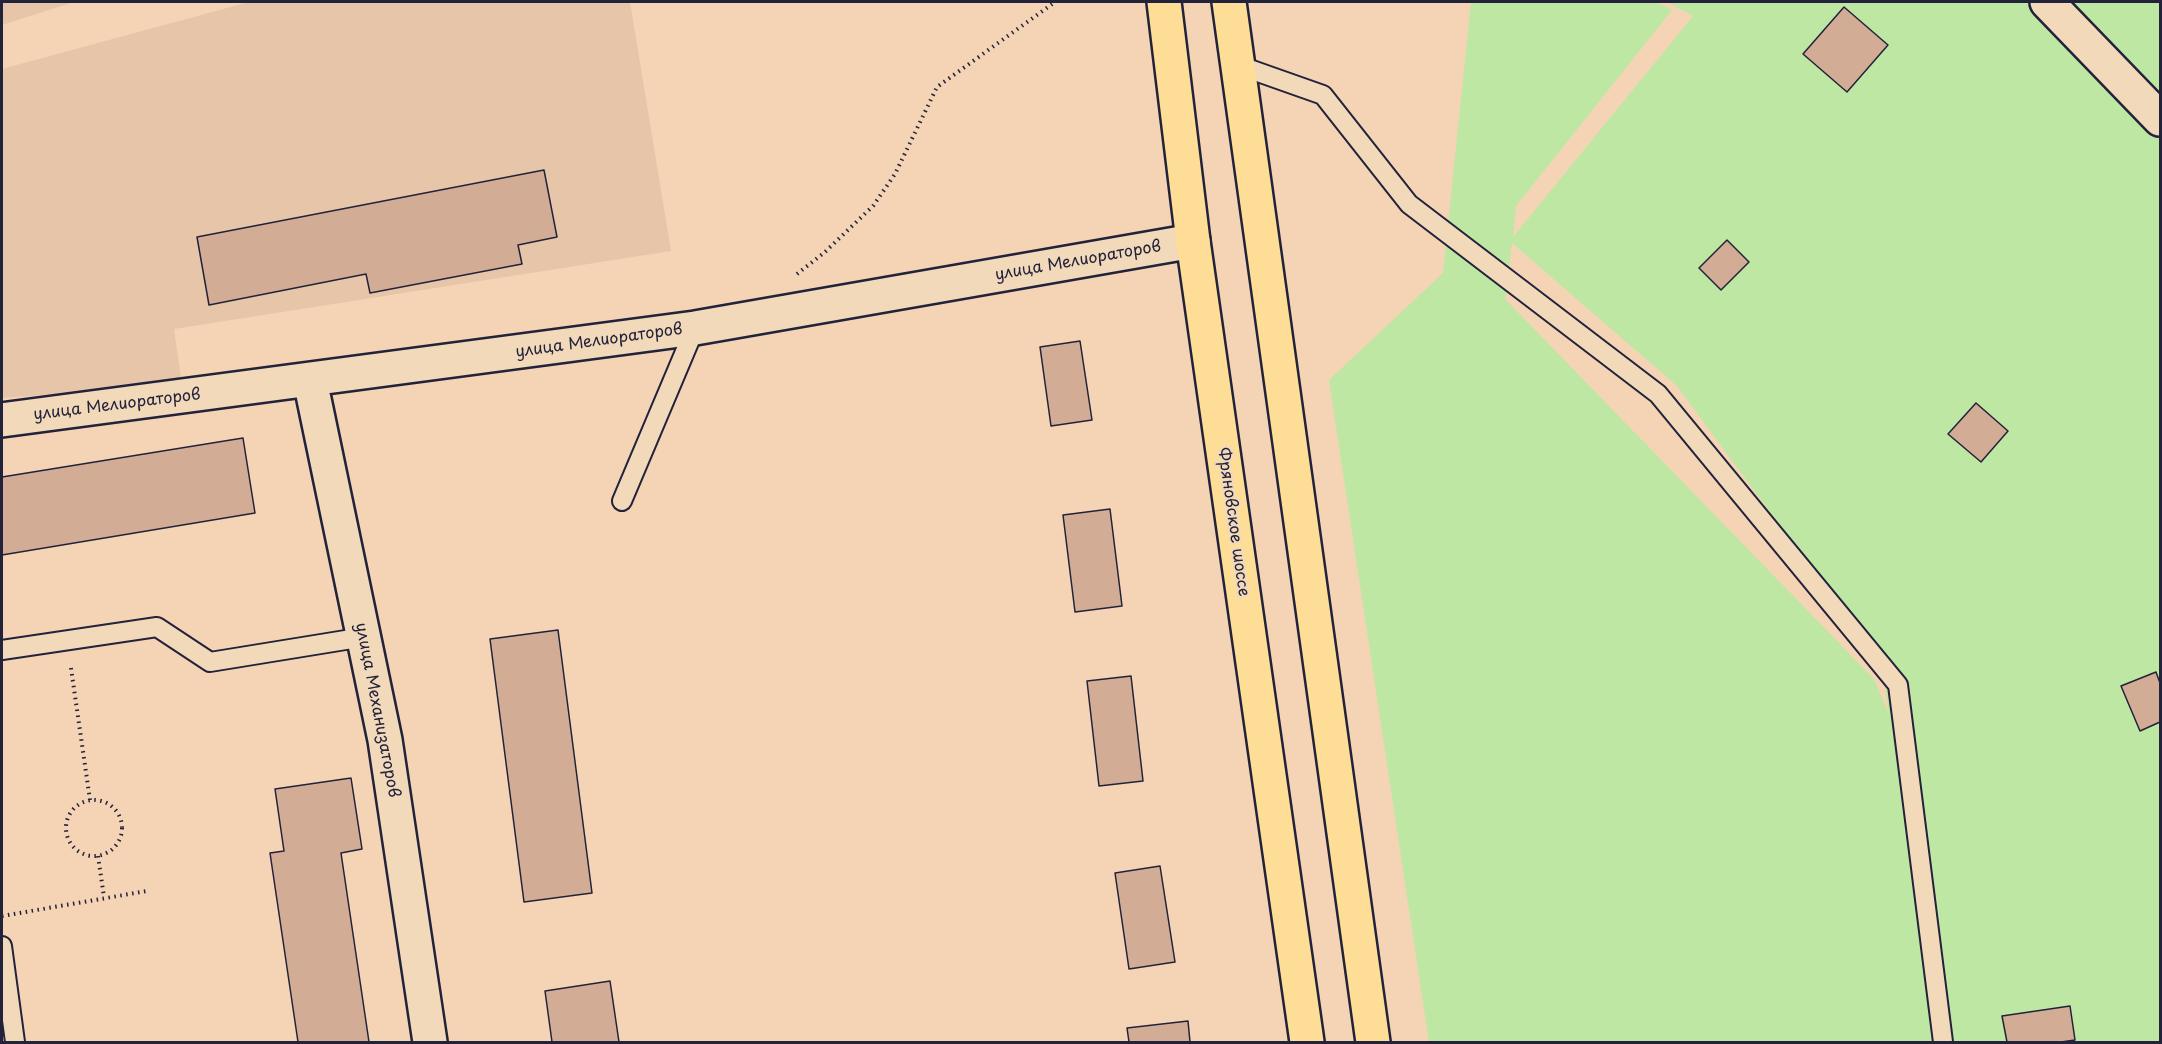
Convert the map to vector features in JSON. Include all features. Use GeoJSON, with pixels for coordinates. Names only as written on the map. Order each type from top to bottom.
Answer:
{"type":"FeatureCollection","features":[{"type":"Feature","properties":{"kind":"main road","name":"Фряновское шоссе"},"geometry":{"type":"LineString","coordinates":[[1164,2],[1193,241],[1307,1042]]}},
{"type":"Feature","properties":{"kind":"main road"},"geometry":{"type":"LineString","coordinates":[[1229,2],[1373,1042]]}},
{"type":"Feature","properties":{"kind":"street"},"geometry":{"type":"LineString","coordinates":[[2047,2],[2160,119]]}},
{"type":"Feature","properties":{"kind":"street","name":"улица Мелиораторов"},"geometry":{"type":"LineString","coordinates":[[2,420],[695,328],[1193,241]]}},
{"type":"Feature","properties":{"kind":"street","name":"улица Механизаторов"},"geometry":{"type":"LineString","coordinates":[[310,380],[385,740],[430,1042]]}},
{"type":"Feature","properties":{"kind":"lane"},"geometry":{"type":"LineString","coordinates":[[1238,64],[1323,95],[1409,204],[1658,394],[1898,686],[1943,1042]]}},
{"type":"Feature","properties":{"kind":"lane"},"geometry":{"type":"LineString","coordinates":[[622,501],[695,328]]}},
{"type":"Feature","properties":{"kind":"lane"},"geometry":{"type":"LineString","coordinates":[[2,650],[157,627],[210,662],[364,637]]}},
{"type":"Feature","properties":{"kind":"lane"},"geometry":{"type":"LineString","coordinates":[[2,946],[15,1042]]}},
{"type":"Feature","properties":{"kind":"path"},"geometry":{"type":"LineString","coordinates":[[787,312],[795,276],[825,252],[873,206],[895,174],[937,87],[1055,2]]}},
{"type":"Feature","properties":{"kind":"path"},"geometry":{"type":"LineString","coordinates":[[67,640],[90,800]]}},
{"type":"Feature","properties":{"kind":"path"},"geometry":{"type":"LineString","coordinates":[[90,800],[98,800],[111,805],[121,817],[123,826],[122,835],[113,849],[98,856],[78,852],[70,842],[66,829],[72,811],[80,804],[90,800]]}},
{"type":"Feature","properties":{"kind":"path"},"geometry":{"type":"LineString","coordinates":[[98,856],[104,897]]}},
{"type":"Feature","properties":{"kind":"path"},"geometry":{"type":"LineString","coordinates":[[2,916],[147,891]]}},
{"type":"Feature","properties":{"kind":"shaded area"},"geometry":{"type":"Polygon","coordinates":[[[2,2],[74,2],[2,25],[2,2]]]}},
{"type":"Feature","properties":{"kind":"shaded area"},"geometry":{"type":"Polygon","coordinates":[[[249,2],[630,2],[671,251],[174,329],[182,385],[2,398],[2,69],[249,2]]]}},
{"type":"Feature","properties":{"kind":"green space"},"geometry":{"type":"Polygon","coordinates":[[[1471,2],[1657,2],[1672,10],[1516,206],[1513,237],[1693,16],[1667,2],[2160,2],[2160,1042],[1429,1042],[1329,380],[1443,273],[1471,2]],[[1512,243],[1505,299],[1874,679],[1889,714],[1882,664],[1677,386],[1512,243]]]}},
{"type":"Feature","properties":{"kind":"building"},"geometry":{"type":"Polygon","coordinates":[[[1844,7],[1888,45],[1847,92],[1803,54],[1844,7]]]}},
{"type":"Feature","properties":{"kind":"building"},"geometry":{"type":"Polygon","coordinates":[[[544,170],[557,237],[518,245],[522,264],[370,293],[366,274],[209,305],[197,237],[544,170]]]}},
{"type":"Feature","properties":{"kind":"building"},"geometry":{"type":"Polygon","coordinates":[[[1727,240],[1749,262],[1721,290],[1699,268],[1727,240]]]}},
{"type":"Feature","properties":{"kind":"building"},"geometry":{"type":"Polygon","coordinates":[[[1080,341],[1092,420],[1051,426],[1040,347],[1080,341]]]}},
{"type":"Feature","properties":{"kind":"building"},"geometry":{"type":"Polygon","coordinates":[[[1976,403],[2008,431],[1981,462],[1948,434],[1976,403]]]}},
{"type":"Feature","properties":{"kind":"building"},"geometry":{"type":"Polygon","coordinates":[[[243,438],[255,513],[2,555],[2,477],[243,438]]]}},
{"type":"Feature","properties":{"kind":"building"},"geometry":{"type":"Polygon","coordinates":[[[1110,509],[1122,606],[1075,612],[1063,515],[1110,509]]]}},
{"type":"Feature","properties":{"kind":"building"},"geometry":{"type":"Polygon","coordinates":[[[558,630],[592,893],[524,902],[490,639],[558,630]]]}},
{"type":"Feature","properties":{"kind":"building"},"geometry":{"type":"Polygon","coordinates":[[[2156,672],[2160,683],[2160,722],[2140,731],[2121,686],[2156,672]]]}},
{"type":"Feature","properties":{"kind":"building"},"geometry":{"type":"Polygon","coordinates":[[[1131,676],[1143,781],[1099,786],[1087,681],[1131,676]]]}},
{"type":"Feature","properties":{"kind":"building"},"geometry":{"type":"Polygon","coordinates":[[[351,778],[362,849],[341,853],[369,1042],[298,1042],[270,853],[284,851],[275,789],[351,778]]]}},
{"type":"Feature","properties":{"kind":"building"},"geometry":{"type":"Polygon","coordinates":[[[1160,866],[1175,962],[1129,969],[1115,873],[1160,866]]]}},
{"type":"Feature","properties":{"kind":"building"},"geometry":{"type":"Polygon","coordinates":[[[610,981],[619,1042],[552,1042],[545,991],[610,981]]]}},
{"type":"Feature","properties":{"kind":"building"},"geometry":{"type":"Polygon","coordinates":[[[2070,1006],[2075,1040],[2007,1042],[2002,1016],[2070,1006]]]}},
{"type":"Feature","properties":{"kind":"building"},"geometry":{"type":"Polygon","coordinates":[[[1188,1021],[1190,1042],[1129,1042],[1127,1028],[1188,1021]]]}}]}
